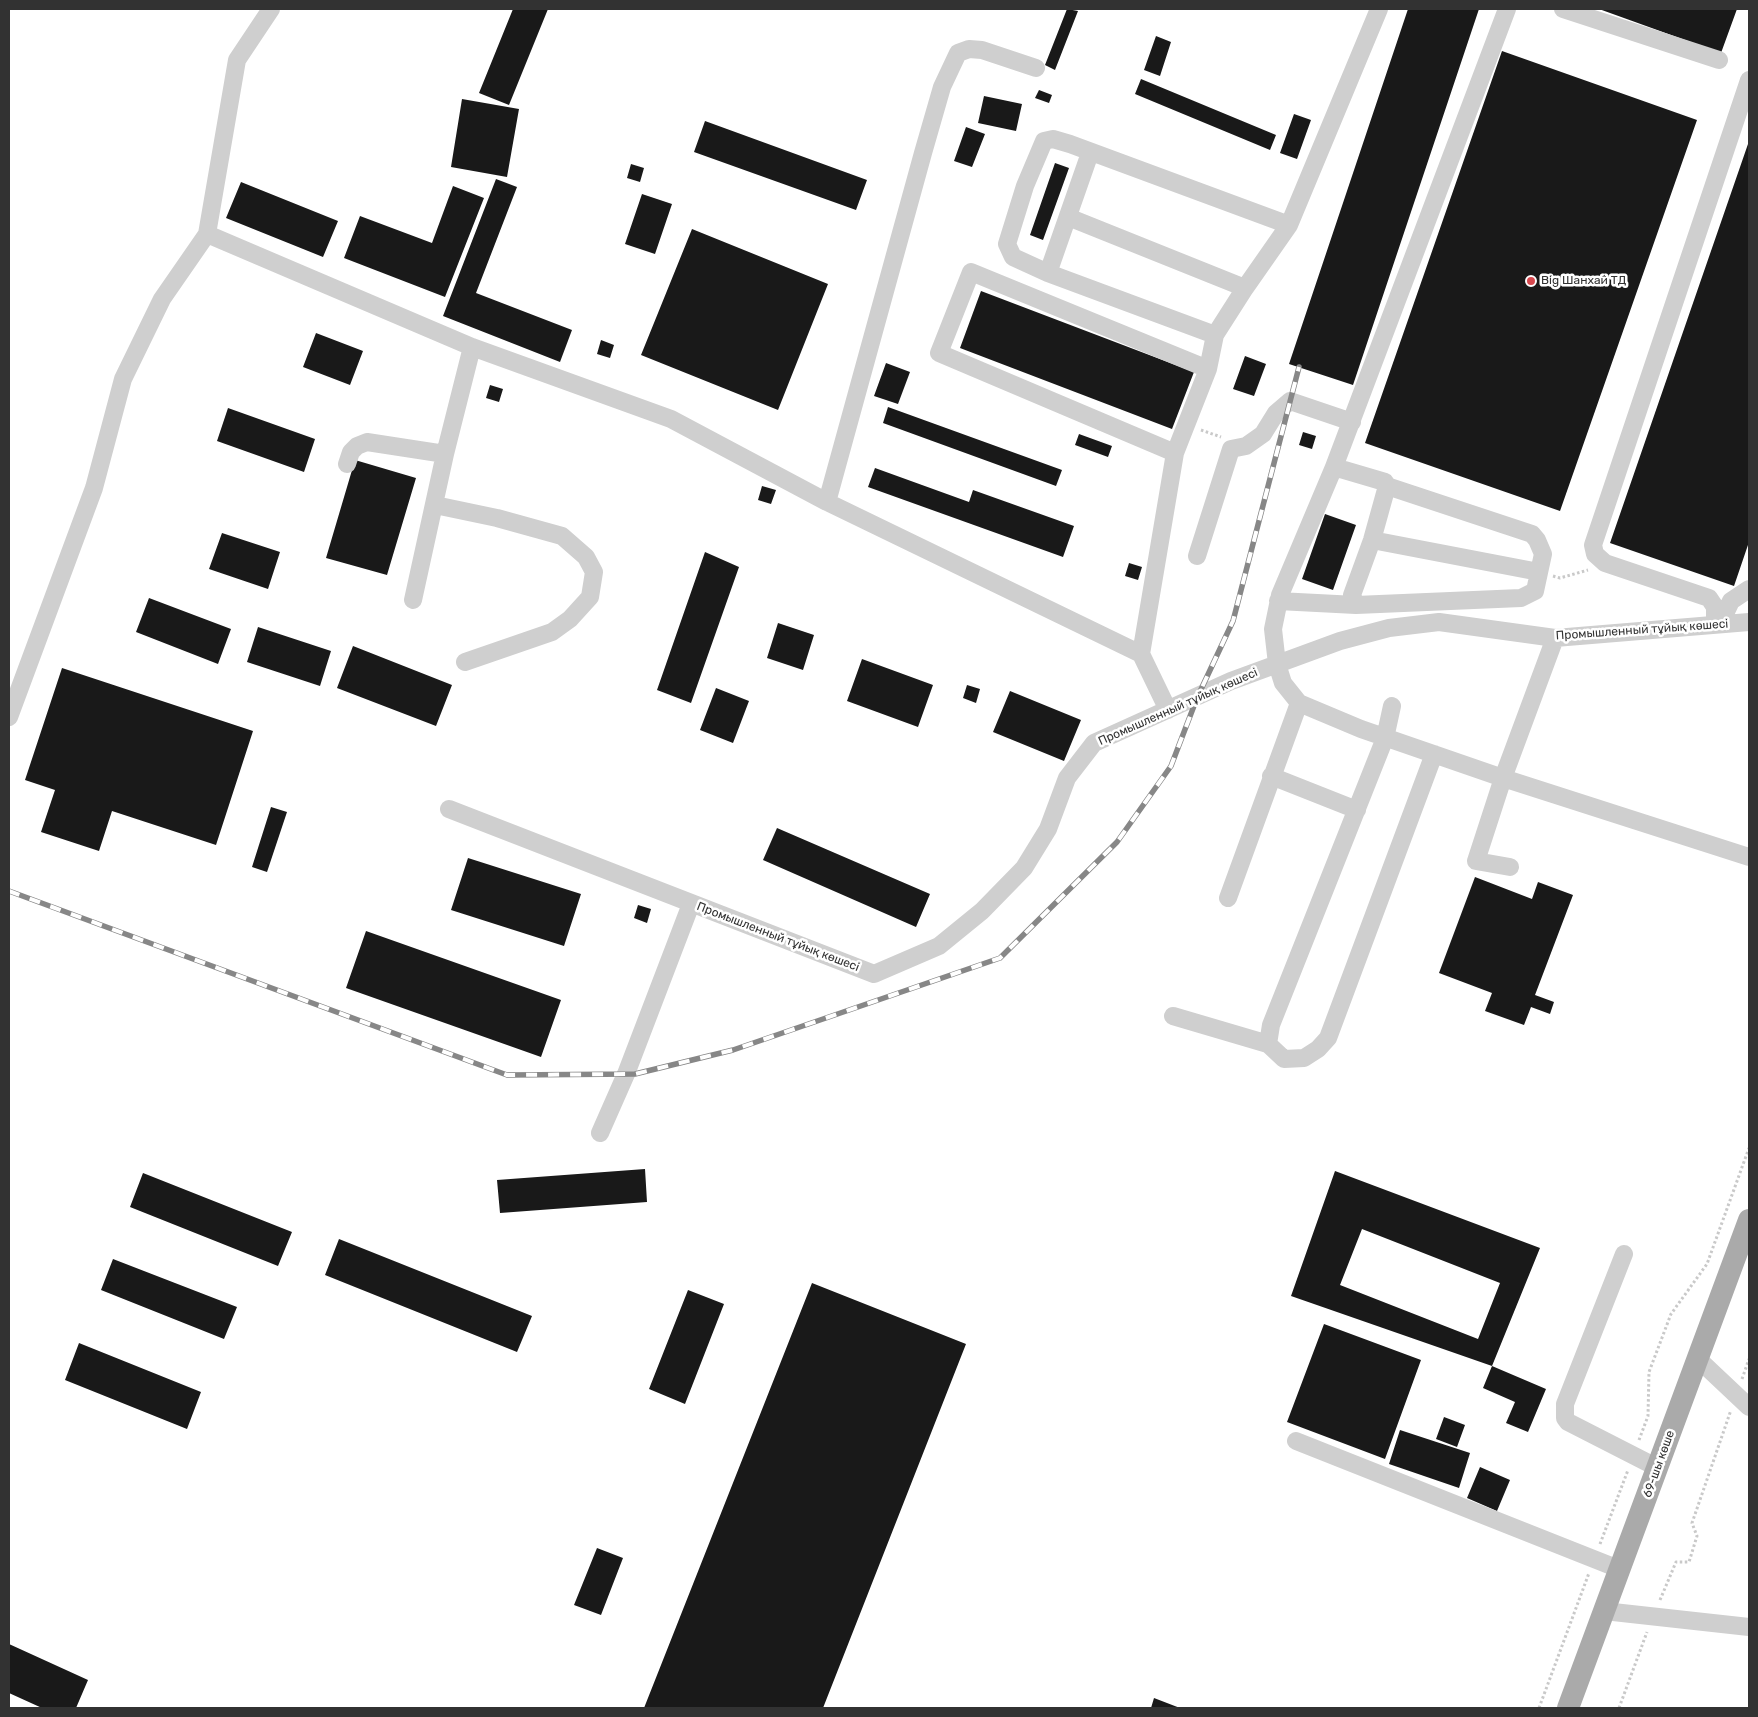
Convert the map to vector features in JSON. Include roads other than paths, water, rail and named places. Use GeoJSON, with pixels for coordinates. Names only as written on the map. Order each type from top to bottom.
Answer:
{"type":"FeatureCollection","features":[{"type":"Feature","properties":{"kind":"main road","name":"69-шы көше"},"geometry":{"type":"LineString","coordinates":[[1568,1708],[1749,1220]]}},
{"type":"Feature","properties":{"kind":"lane"},"geometry":{"type":"LineString","coordinates":[[9,717],[94,488],[123,379],[162,299],[207,234],[237,60],[271,9]]}},
{"type":"Feature","properties":{"kind":"lane"},"geometry":{"type":"LineString","coordinates":[[1168,710],[1141,654],[1175,453],[1208,370],[1215,334],[1244,288],[1289,225],[1379,9]]}},
{"type":"Feature","properties":{"kind":"lane"},"geometry":{"type":"LineString","coordinates":[[1508,9],[1352,422],[1278,601],[1273,629],[1277,664],[1283,683],[1299,703],[1385,738],[1749,857]]}},
{"type":"Feature","properties":{"kind":"lane"},"geometry":{"type":"LineString","coordinates":[[1563,9],[1718,60]]}},
{"type":"Feature","properties":{"kind":"lane"},"geometry":{"type":"LineString","coordinates":[[827,502],[942,87],[958,53],[969,50],[982,50],[1036,68]]}},
{"type":"Feature","properties":{"kind":"lane"},"geometry":{"type":"LineString","coordinates":[[1717,624],[1715,607],[1710,598],[1605,562],[1595,554],[1593,545],[1749,80]]}},
{"type":"Feature","properties":{"kind":"lane"},"geometry":{"type":"LineString","coordinates":[[1215,334],[1048,273],[1013,257],[1007,244],[1025,186],[1038,153],[1048,138],[1289,225]]}},
{"type":"Feature","properties":{"kind":"lane"},"geometry":{"type":"LineString","coordinates":[[1048,273],[1090,153]]}},
{"type":"Feature","properties":{"kind":"lane"},"geometry":{"type":"LineString","coordinates":[[1068,217],[1244,288]]}},
{"type":"Feature","properties":{"kind":"lane"},"geometry":{"type":"LineString","coordinates":[[207,234],[472,347],[671,419],[827,502],[1141,654]]}},
{"type":"Feature","properties":{"kind":"lane"},"geometry":{"type":"LineString","coordinates":[[1175,453],[938,353],[942,341],[971,272],[1208,370]]}},
{"type":"Feature","properties":{"kind":"lane"},"geometry":{"type":"LineString","coordinates":[[413,600],[445,454],[472,347]]}},
{"type":"Feature","properties":{"kind":"lane"},"geometry":{"type":"LineString","coordinates":[[1197,556],[1231,450],[1246,446],[1263,434],[1276,413],[1290,401],[1352,422]]}},
{"type":"Feature","properties":{"kind":"lane"},"geometry":{"type":"LineString","coordinates":[[347,464],[351,452],[357,446],[367,442],[445,454]]}},
{"type":"Feature","properties":{"kind":"lane"},"geometry":{"type":"LineString","coordinates":[[1278,601],[1356,605],[1521,598],[1535,591],[1543,554],[1532,534],[1386,486],[1385,482],[1334,467]]}},
{"type":"Feature","properties":{"kind":"lane"},"geometry":{"type":"LineString","coordinates":[[1356,605],[1352,595],[1372,540],[1386,486]]}},
{"type":"Feature","properties":{"kind":"lane"},"geometry":{"type":"LineString","coordinates":[[435,505],[498,518],[562,536],[586,557],[594,572],[590,597],[570,620],[552,632],[465,662]]}},
{"type":"Feature","properties":{"kind":"lane"},"geometry":{"type":"LineString","coordinates":[[1372,540],[1539,572]]}},
{"type":"Feature","properties":{"kind":"lane"},"geometry":{"type":"LineString","coordinates":[[1717,624],[1731,601],[1748,592]]}},
{"type":"Feature","properties":{"kind":"lane","name":"Промышленный тұйық көшесі"},"geometry":{"type":"LineString","coordinates":[[449,809],[874,974],[939,946],[982,911],[1024,868],[1048,829],[1067,778],[1094,743],[1277,664],[1340,641],[1381,630],[1439,622],[1555,638],[1749,622]]}},
{"type":"Feature","properties":{"kind":"lane"},"geometry":{"type":"LineString","coordinates":[[1510,867],[1476,861],[1503,778],[1555,638]]}},
{"type":"Feature","properties":{"kind":"lane"},"geometry":{"type":"LineString","coordinates":[[1228,898],[1299,703]]}},
{"type":"Feature","properties":{"kind":"lane"},"geometry":{"type":"LineString","coordinates":[[1268,1044],[1271,1025],[1385,738],[1392,706]]}},
{"type":"Feature","properties":{"kind":"lane"},"geometry":{"type":"LineString","coordinates":[[1173,1016],[1268,1044],[1284,1059],[1298,1060],[1318,1049],[1328,1038],[1434,754]]}},
{"type":"Feature","properties":{"kind":"lane"},"geometry":{"type":"LineString","coordinates":[[1271,776],[1357,810]]}},
{"type":"Feature","properties":{"kind":"lane"},"geometry":{"type":"LineString","coordinates":[[600,1133],[626,1074],[691,904]]}},
{"type":"Feature","properties":{"kind":"lane"},"geometry":{"type":"LineString","coordinates":[[1624,1254],[1564,1411],[1568,1422],[1658,1468]]}},
{"type":"Feature","properties":{"kind":"lane"},"geometry":{"type":"LineString","coordinates":[[1697,1358],[1749,1407]]}},
{"type":"Feature","properties":{"kind":"lane"},"geometry":{"type":"LineString","coordinates":[[1296,1441],[1619,1569]]}},
{"type":"Feature","properties":{"kind":"lane"},"geometry":{"type":"LineString","coordinates":[[1604,1611],[1749,1626]]}},
{"type":"Feature","properties":{"kind":"railway"},"geometry":{"type":"LineString","coordinates":[[9,891],[507,1075],[635,1074],[733,1050],[1000,958],[1117,842],[1171,766],[1197,698],[1233,621],[1299,367]]}},
{"type":"Feature","properties":{"kind":"place","name":"Big Шанхай ТД"},"geometry":{"type":"Point","coordinates":[1531,281]}}]}
